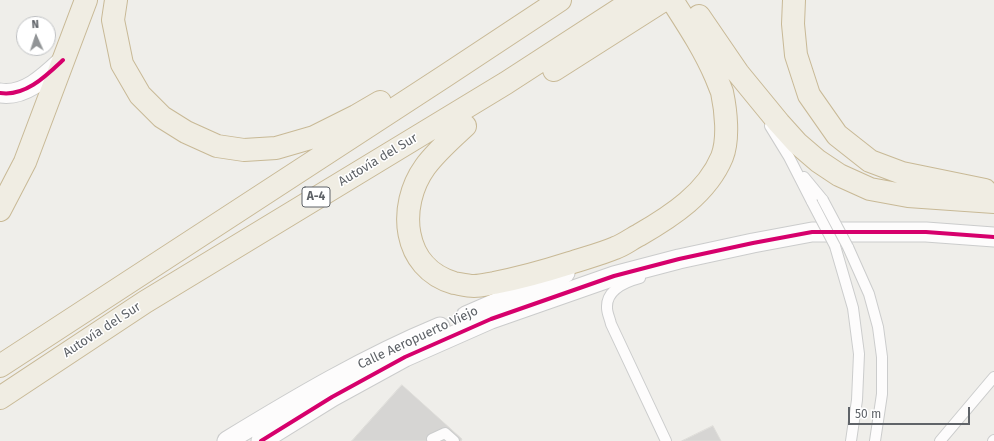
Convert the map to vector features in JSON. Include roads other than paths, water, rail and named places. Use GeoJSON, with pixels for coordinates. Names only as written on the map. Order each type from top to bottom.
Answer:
{"type":"FeatureCollection","features":[{"type":"Feature","properties":{"kind":"highway"},"geometry":{"type":"LineString","coordinates":[[0,210],[25,162],[86,0]]}},
{"type":"Feature","properties":{"kind":"highway"},"geometry":{"type":"LineString","coordinates":[[116,0],[114,20],[122,64],[140,95],[162,117],[186,132],[217,146],[244,150],[276,148],[314,137],[356,116],[396,92],[446,76]]}},
{"type":"Feature","properties":{"kind":"highway","name":"Autovía del Sur"},"geometry":{"type":"LineString","coordinates":[[0,366],[446,76],[560,0]]}},
{"type":"Feature","properties":{"kind":"highway","name":"Autovía del Sur"},"geometry":{"type":"LineString","coordinates":[[0,398],[145,302],[506,83],[634,0]]}},
{"type":"Feature","properties":{"kind":"highway"},"geometry":{"type":"LineString","coordinates":[[360,171],[406,160],[465,126],[664,0]]}},
{"type":"Feature","properties":{"kind":"highway"},"geometry":{"type":"LineString","coordinates":[[672,0],[738,73],[797,143],[818,161],[839,175],[870,189],[908,196],[994,202]]}},
{"type":"Feature","properties":{"kind":"highway"},"geometry":{"type":"LineString","coordinates":[[465,126],[436,153],[424,168],[415,186],[410,203],[408,232],[414,249],[424,263],[437,275],[447,280],[475,286],[514,279],[616,248],[654,226],[678,210],[696,195],[710,177],[722,156],[726,121],[722,91],[711,65],[702,34],[688,0]]}},
{"type":"Feature","properties":{"kind":"highway"},"geometry":{"type":"LineString","coordinates":[[794,0],[793,24],[796,55],[800,68],[809,95],[837,135],[870,161],[902,173],[994,191]]}},
{"type":"Feature","properties":{"kind":"street"},"geometry":{"type":"LineString","coordinates":[[0,93],[15,93],[28,88],[43,79],[63,60]]}},
{"type":"Feature","properties":{"kind":"street"},"geometry":{"type":"LineString","coordinates":[[440,327],[612,268],[735,236],[811,223],[902,223],[994,229]]}},
{"type":"Feature","properties":{"kind":"street","name":"Calle Aeropuerto Viejo"},"geometry":{"type":"LineString","coordinates":[[261,441],[332,397],[405,356],[491,319],[614,276],[753,243],[812,232],[926,232],[994,237]]}},
{"type":"Feature","properties":{"kind":"street","name":"Calle Aeropuerto Viejo"},"geometry":{"type":"LineString","coordinates":[[227,441],[340,375],[395,347],[552,278],[616,248]]}},
{"type":"Feature","properties":{"kind":"lane"},"geometry":{"type":"LineString","coordinates":[[738,73],[789,157],[835,246],[853,308],[859,354],[857,400],[851,441]]}},
{"type":"Feature","properties":{"kind":"lane"},"geometry":{"type":"LineString","coordinates":[[789,157],[823,200],[848,247],[869,294],[878,327],[882,357],[882,394],[875,441]]}},
{"type":"Feature","properties":{"kind":"lane"},"geometry":{"type":"LineString","coordinates":[[666,441],[611,324],[607,308],[610,296],[619,286],[633,280],[753,243]]}},
{"type":"Feature","properties":{"kind":"lane"},"geometry":{"type":"LineString","coordinates":[[940,441],[994,377]]}},
{"type":"Feature","properties":{"kind":"lane"},"geometry":{"type":"LineString","coordinates":[[432,439],[445,433],[454,441]]}}]}
